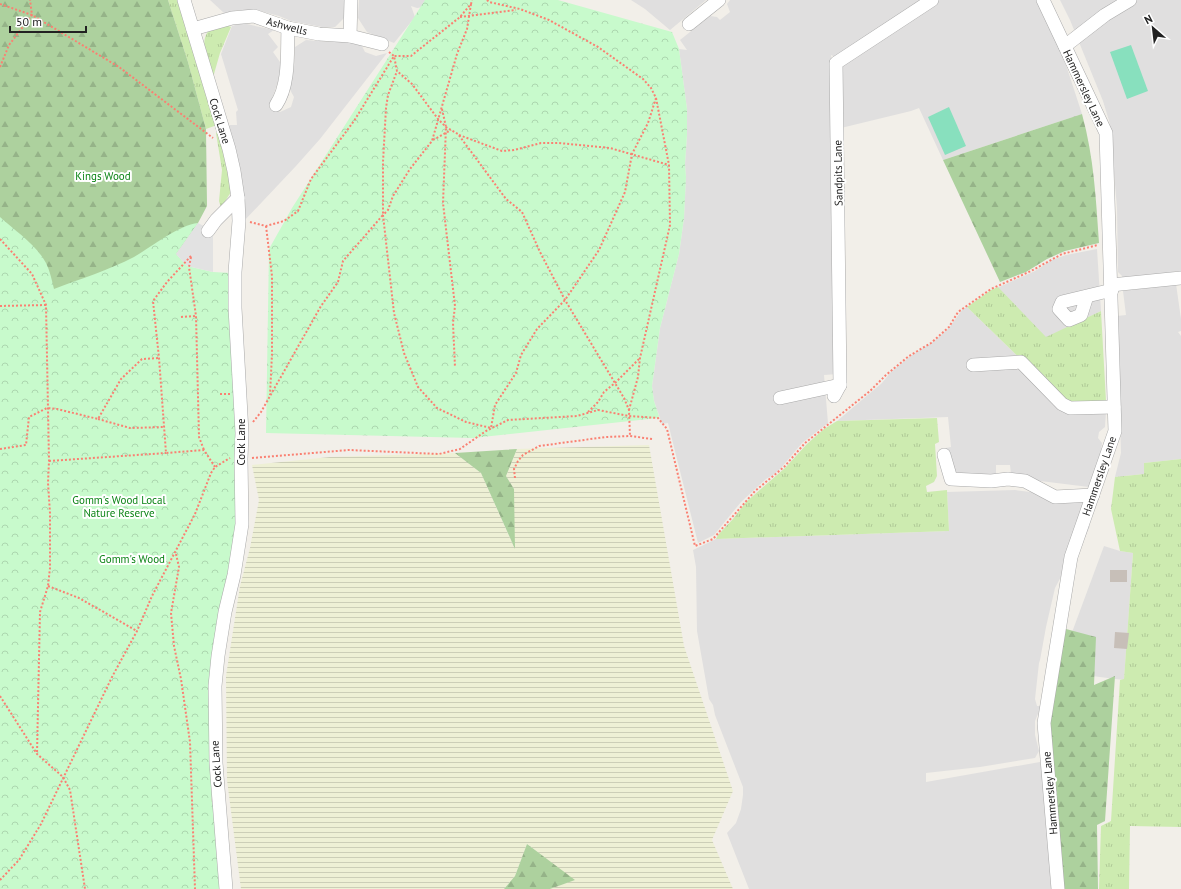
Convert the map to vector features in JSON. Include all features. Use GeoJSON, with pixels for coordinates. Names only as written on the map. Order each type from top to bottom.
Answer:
{"type":"FeatureCollection","features":[{"type":"Feature","properties":{"kind":"street","name":"Cock Lane"},"geometry":{"type":"LineString","coordinates":[[184,0],[229,150],[238,198],[239,221],[235,272],[235,308],[242,433],[242,524],[234,575],[225,612],[215,686],[215,756],[226,889]]}},
{"type":"Feature","properties":{"kind":"street"},"geometry":{"type":"LineString","coordinates":[[350,36],[351,0]]}},
{"type":"Feature","properties":{"kind":"street"},"geometry":{"type":"LineString","coordinates":[[689,24],[719,0]]}},
{"type":"Feature","properties":{"kind":"street","name":"Sandpits Lane"},"geometry":{"type":"LineString","coordinates":[[834,396],[840,384],[836,63],[932,0]]}},
{"type":"Feature","properties":{"kind":"street","name":"Hammersley Lane"},"geometry":{"type":"LineString","coordinates":[[1043,0],[1106,133],[1112,288],[1115,431],[1071,557],[1044,723],[1058,889]]}},
{"type":"Feature","properties":{"kind":"street"},"geometry":{"type":"LineString","coordinates":[[1065,46],[1105,16],[1130,0]]}},
{"type":"Feature","properties":{"kind":"street","name":"Ashwells"},"geometry":{"type":"LineString","coordinates":[[193,29],[232,18],[254,16],[288,28],[319,34],[350,36],[382,44]]}},
{"type":"Feature","properties":{"kind":"street"},"geometry":{"type":"LineString","coordinates":[[276,105],[280,99],[287,68],[288,28]]}},
{"type":"Feature","properties":{"kind":"street"},"geometry":{"type":"LineString","coordinates":[[208,231],[216,220],[238,198]]}},
{"type":"Feature","properties":{"kind":"street"},"geometry":{"type":"LineString","coordinates":[[1087,296],[1112,288],[1181,278]]}},
{"type":"Feature","properties":{"kind":"street"},"geometry":{"type":"LineString","coordinates":[[972,365],[1020,362],[1062,404],[1070,408],[1114,407]]}},
{"type":"Feature","properties":{"kind":"street"},"geometry":{"type":"LineString","coordinates":[[780,398],[840,384]]}},
{"type":"Feature","properties":{"kind":"street"},"geometry":{"type":"LineString","coordinates":[[944,455],[951,478],[991,482],[1008,479],[1025,481],[1055,497],[1093,495]]}},
{"type":"Feature","properties":{"kind":"path"},"geometry":{"type":"LineString","coordinates":[[0,67],[9,45],[32,15],[30,0]]}},
{"type":"Feature","properties":{"kind":"path"},"geometry":{"type":"LineString","coordinates":[[242,433],[261,412],[321,306],[338,282],[343,261],[388,210],[393,196],[410,169],[432,140],[469,16],[472,0]]}},
{"type":"Feature","properties":{"kind":"path"},"geometry":{"type":"LineString","coordinates":[[487,0],[520,9],[548,20],[598,47],[644,79],[656,98],[670,164],[670,225],[640,358],[638,377],[629,410],[630,436]]}},
{"type":"Feature","properties":{"kind":"path"},"geometry":{"type":"LineString","coordinates":[[0,4],[32,15],[120,67],[229,150]]}},
{"type":"Feature","properties":{"kind":"path"},"geometry":{"type":"LineString","coordinates":[[394,56],[411,56],[460,17],[471,4]]}},
{"type":"Feature","properties":{"kind":"path"},"geometry":{"type":"LineString","coordinates":[[460,17],[520,9]]}},
{"type":"Feature","properties":{"kind":"path"},"geometry":{"type":"LineString","coordinates":[[394,56],[397,71],[388,95],[386,108],[383,162],[383,215],[394,313],[404,353],[418,387],[437,408],[466,422],[491,428],[495,405],[516,373],[521,355],[537,329],[565,300],[600,250],[625,192],[632,154],[648,123],[656,98]]}},
{"type":"Feature","properties":{"kind":"path"},"geometry":{"type":"LineString","coordinates":[[239,221],[243,220],[266,226],[284,221],[298,211],[311,179],[354,121],[394,56]]}},
{"type":"Feature","properties":{"kind":"path"},"geometry":{"type":"LineString","coordinates":[[397,71],[412,84],[438,119],[446,127],[458,134],[502,151],[514,150],[541,143],[559,143],[610,148],[670,164]]}},
{"type":"Feature","properties":{"kind":"path"},"geometry":{"type":"LineString","coordinates":[[442,108],[446,127],[443,203],[455,306],[453,323],[455,367]]}},
{"type":"Feature","properties":{"kind":"path"},"geometry":{"type":"LineString","coordinates":[[432,140],[451,130]]}},
{"type":"Feature","properties":{"kind":"path"},"geometry":{"type":"LineString","coordinates":[[458,134],[506,199],[522,212],[540,252],[565,300],[615,383],[629,410]]}},
{"type":"Feature","properties":{"kind":"path"},"geometry":{"type":"LineString","coordinates":[[266,226],[272,276],[272,354],[270,396]]}},
{"type":"Feature","properties":{"kind":"path"},"geometry":{"type":"LineString","coordinates":[[0,239],[32,274],[46,304],[50,568],[48,586],[40,612],[37,754]]}},
{"type":"Feature","properties":{"kind":"path"},"geometry":{"type":"LineString","coordinates":[[166,453],[165,427],[153,301],[167,282],[191,256],[189,267],[196,316],[199,438],[204,450],[216,467]]}},
{"type":"Feature","properties":{"kind":"path"},"geometry":{"type":"LineString","coordinates":[[0,306],[46,304]]}},
{"type":"Feature","properties":{"kind":"path"},"geometry":{"type":"LineString","coordinates":[[181,317],[196,316]]}},
{"type":"Feature","properties":{"kind":"path"},"geometry":{"type":"LineString","coordinates":[[98,419],[121,379],[142,359],[159,358]]}},
{"type":"Feature","properties":{"kind":"path"},"geometry":{"type":"LineString","coordinates":[[588,412],[598,402],[604,392],[640,358]]}},
{"type":"Feature","properties":{"kind":"path"},"geometry":{"type":"LineString","coordinates":[[0,449],[26,445],[29,417],[47,408],[57,409],[130,428],[165,427]]}},
{"type":"Feature","properties":{"kind":"path"},"geometry":{"type":"LineString","coordinates":[[248,458],[349,450],[439,454],[460,449],[486,431]]}},
{"type":"Feature","properties":{"kind":"path"},"geometry":{"type":"LineString","coordinates":[[514,478],[514,469],[518,461],[523,455],[539,446],[606,437],[630,436],[652,439]]}},
{"type":"Feature","properties":{"kind":"path"},"geometry":{"type":"LineString","coordinates":[[49,461],[204,450]]}},
{"type":"Feature","properties":{"kind":"path"},"geometry":{"type":"LineString","coordinates":[[0,880],[19,860],[41,824],[112,677],[137,631],[152,596],[176,553],[195,514],[211,473],[216,467],[231,457]]}},
{"type":"Feature","properties":{"kind":"path"},"geometry":{"type":"LineString","coordinates":[[176,553],[179,567],[170,613],[190,742],[195,889]]}},
{"type":"Feature","properties":{"kind":"path"},"geometry":{"type":"LineString","coordinates":[[48,586],[79,598],[137,631]]}},
{"type":"Feature","properties":{"kind":"path"},"geometry":{"type":"LineString","coordinates":[[0,696],[37,754],[63,777],[70,790],[86,889]]}},
{"type":"Feature","properties":{"kind":"shaded area"},"geometry":{"type":"Polygon","coordinates":[[[210,0],[347,0],[346,16],[335,27],[322,27],[291,21],[256,10],[238,10],[224,13],[210,0]]]}},
{"type":"Feature","properties":{"kind":"shaded area"},"geometry":{"type":"Polygon","coordinates":[[[359,0],[428,0],[423,7],[417,8],[411,6],[415,17],[394,43],[367,32],[358,18],[359,0]]]}},
{"type":"Feature","properties":{"kind":"shaded area"},"geometry":{"type":"Polygon","coordinates":[[[631,0],[706,0],[670,30],[645,9],[631,0]]]}},
{"type":"Feature","properties":{"kind":"shaded area"},"geometry":{"type":"Polygon","coordinates":[[[730,0],[922,0],[835,57],[831,55],[833,70],[831,166],[838,374],[824,375],[828,423],[802,443],[781,468],[766,479],[741,502],[714,535],[698,543],[668,423],[662,424],[654,401],[652,386],[660,328],[679,254],[684,218],[687,109],[679,49],[687,50],[680,40],[710,16],[717,17],[720,20],[730,12],[727,4],[730,0]]]}},
{"type":"Feature","properties":{"kind":"shaded area"},"geometry":{"type":"Polygon","coordinates":[[[936,0],[1044,0],[1082,114],[943,160],[919,108],[841,128],[841,66],[936,0]]]}},
{"type":"Feature","properties":{"kind":"shaded area"},"geometry":{"type":"Polygon","coordinates":[[[1060,0],[1181,0],[1181,276],[1177,271],[1167,273],[1167,275],[1123,283],[1122,276],[1118,272],[1117,208],[1110,124],[1103,101],[1070,20],[1060,0]]]}},
{"type":"Feature","properties":{"kind":"shaded area"},"geometry":{"type":"Polygon","coordinates":[[[242,23],[274,30],[268,34],[278,47],[273,52],[282,63],[278,82],[269,107],[280,112],[291,107],[294,97],[289,88],[294,67],[295,47],[306,40],[330,42],[339,41],[359,44],[365,52],[376,56],[387,53],[320,139],[243,222],[245,209],[242,182],[228,129],[230,125],[237,125],[236,112],[238,110],[221,54],[232,26],[242,23]]]}},
{"type":"Feature","properties":{"kind":"shaded area"},"geometry":{"type":"Polygon","coordinates":[[[198,223],[213,231],[213,272],[187,266],[176,254],[198,223]]]}},
{"type":"Feature","properties":{"kind":"shaded area"},"geometry":{"type":"Polygon","coordinates":[[[1097,249],[1101,311],[1046,338],[997,288],[1035,271],[1052,260],[1066,255],[1097,249]]]}},
{"type":"Feature","properties":{"kind":"shaded area"},"geometry":{"type":"Polygon","coordinates":[[[1176,284],[1181,319],[1181,331],[1178,332],[1181,336],[1181,459],[1144,463],[1144,474],[1115,477],[1121,453],[1117,316],[1126,315],[1123,291],[1176,284]]]}},
{"type":"Feature","properties":{"kind":"shaded area"},"geometry":{"type":"Polygon","coordinates":[[[967,307],[1064,401],[1106,412],[1105,427],[1099,432],[1098,438],[1102,443],[1097,488],[1016,478],[1011,474],[1010,465],[996,465],[996,475],[947,482],[946,448],[951,447],[948,417],[837,421],[882,383],[891,372],[912,355],[933,342],[949,328],[962,310],[967,307]]]}},
{"type":"Feature","properties":{"kind":"shaded area"},"geometry":{"type":"Polygon","coordinates":[[[1015,490],[1087,499],[1085,526],[1090,526],[1070,571],[1064,571],[1055,588],[1046,627],[1039,663],[1035,699],[1037,706],[1040,706],[1035,721],[1035,735],[1039,751],[1035,758],[980,767],[926,773],[926,782],[1040,762],[1047,801],[1053,889],[749,889],[727,833],[736,823],[741,809],[743,787],[715,715],[713,705],[709,699],[697,631],[696,567],[693,550],[716,539],[949,531],[947,492],[1015,490]]]}},
{"type":"Feature","properties":{"kind":"shaded area"},"geometry":{"type":"Polygon","coordinates":[[[1104,546],[1133,553],[1124,680],[1068,673],[1071,635],[1104,546]]]}},
{"type":"Feature","properties":{"kind":"green space","name":"Gomm's Wood Local Nature Reserve"},"geometry":{"type":"Polygon","coordinates":[[[0,0],[168,0],[188,62],[206,129],[207,206],[198,223],[176,254],[230,330],[233,387],[213,786],[211,797],[216,813],[0,889],[0,0]]]}},
{"type":"Feature","properties":{"kind":"green space"},"geometry":{"type":"Polygon","coordinates":[[[168,0],[182,0],[217,125],[206,129],[188,62],[168,0]]]}},
{"type":"Feature","properties":{"kind":"green space"},"geometry":{"type":"Polygon","coordinates":[[[425,0],[558,0],[672,32],[679,49],[687,109],[686,177],[684,218],[679,254],[660,328],[652,386],[654,401],[659,416],[658,418],[473,438],[266,433],[269,249],[292,208],[425,0]]]}},
{"type":"Feature","properties":{"kind":"green space"},"geometry":{"type":"Polygon","coordinates":[[[224,24],[231,27],[220,53],[212,81],[206,61],[204,45],[205,39],[207,33],[212,28],[224,24]]]}},
{"type":"Feature","properties":{"kind":"green space"},"geometry":{"type":"Polygon","coordinates":[[[1131,45],[1148,91],[1127,99],[1110,52],[1131,45]]]}},
{"type":"Feature","properties":{"kind":"green space"},"geometry":{"type":"Polygon","coordinates":[[[949,107],[966,146],[945,155],[928,117],[949,107]]]}},
{"type":"Feature","properties":{"kind":"green space"},"geometry":{"type":"Polygon","coordinates":[[[1082,114],[1092,163],[1099,243],[1065,251],[1047,259],[1026,272],[1000,282],[943,160],[1082,114]]]}},
{"type":"Feature","properties":{"kind":"green space"},"geometry":{"type":"Polygon","coordinates":[[[219,132],[234,187],[221,208],[219,201],[222,170],[216,133],[219,132]]]}},
{"type":"Feature","properties":{"kind":"green space","name":"Gomm's Wood Local Nature Reserve"},"geometry":{"type":"Polygon","coordinates":[[[0,217],[31,244],[42,256],[49,269],[54,289],[124,262],[174,232],[198,223],[176,254],[187,266],[213,272],[231,273],[230,330],[239,526],[223,613],[211,800],[216,813],[223,889],[0,889],[0,217]]]}},
{"type":"Feature","properties":{"kind":"green space"},"geometry":{"type":"Polygon","coordinates":[[[998,287],[1046,337],[1101,311],[1106,401],[1101,405],[1064,401],[967,307],[991,290],[998,287]]]}},
{"type":"Feature","properties":{"kind":"green space"},"geometry":{"type":"Polygon","coordinates":[[[937,418],[939,442],[935,444],[937,476],[934,482],[926,486],[927,492],[947,490],[949,531],[716,539],[746,502],[785,468],[807,444],[824,429],[837,421],[937,418]]]}},
{"type":"Feature","properties":{"kind":"green space"},"geometry":{"type":"Polygon","coordinates":[[[649,445],[684,646],[733,791],[712,840],[733,889],[550,889],[574,880],[527,844],[515,876],[504,889],[241,889],[227,780],[226,676],[240,586],[250,548],[259,500],[252,465],[330,457],[455,453],[481,473],[514,547],[514,489],[506,476],[517,449],[649,445]]]}},
{"type":"Feature","properties":{"kind":"green space"},"geometry":{"type":"Polygon","coordinates":[[[517,449],[506,476],[514,489],[515,549],[481,473],[455,453],[517,449]]]}},
{"type":"Feature","properties":{"kind":"green space"},"geometry":{"type":"Polygon","coordinates":[[[1181,459],[1181,827],[1130,826],[1129,889],[1099,889],[1101,826],[1111,821],[1120,680],[1124,679],[1133,553],[1120,551],[1111,509],[1115,477],[1144,474],[1144,463],[1181,459]]]}},
{"type":"Feature","properties":{"kind":"green space"},"geometry":{"type":"Polygon","coordinates":[[[1066,629],[1096,637],[1094,685],[1115,676],[1105,821],[1097,825],[1098,889],[1062,889],[1048,720],[1066,629]]]}},
{"type":"Feature","properties":{"kind":"green space"},"geometry":{"type":"Polygon","coordinates":[[[527,844],[575,880],[550,889],[504,889],[515,876],[527,844]]]}},
{"type":"Feature","properties":{"kind":"building"},"geometry":{"type":"Polygon","coordinates":[[[1110,570],[1127,570],[1127,582],[1110,582],[1110,570]]]}},
{"type":"Feature","properties":{"kind":"building"},"geometry":{"type":"Polygon","coordinates":[[[1115,632],[1129,633],[1127,649],[1114,648],[1115,632]]]}},
{"type":"Feature","properties":{"kind":"park label","name":"Kings Wood"},"geometry":{"type":"Point","coordinates":[103,176]}},
{"type":"Feature","properties":{"kind":"park label","name":"Gomm's Wood"},"geometry":{"type":"Point","coordinates":[132,559]}}]}
